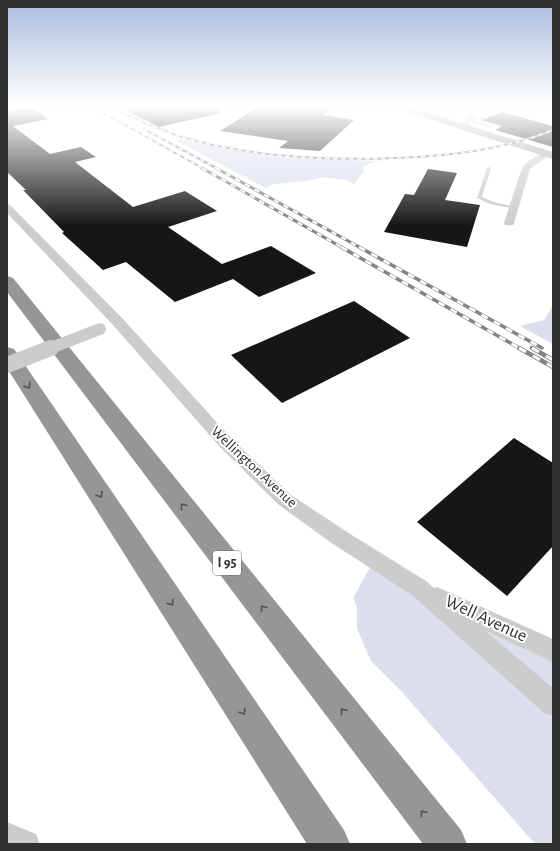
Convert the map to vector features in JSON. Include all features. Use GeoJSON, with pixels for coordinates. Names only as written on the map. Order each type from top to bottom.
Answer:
{"type":"FeatureCollection","features":[{"type":"Feature","properties":{"kind":"highway","name":"I 95"},"geometry":{"type":"LineString","coordinates":[[7,281],[447,844]]}},
{"type":"Feature","properties":{"kind":"highway"},"geometry":{"type":"LineString","coordinates":[[7,353],[330,844]]}},
{"type":"Feature","properties":{"kind":"main road"},"geometry":{"type":"LineString","coordinates":[[529,147],[550,155]]}},
{"type":"Feature","properties":{"kind":"street"},"geometry":{"type":"LineString","coordinates":[[509,223],[526,168],[530,163],[550,155]]}},
{"type":"Feature","properties":{"kind":"street","name":"Wellington Avenue"},"geometry":{"type":"LineString","coordinates":[[7,206],[118,322],[226,443],[285,500],[340,538],[419,588],[553,704]]}},
{"type":"Feature","properties":{"kind":"street"},"geometry":{"type":"LineString","coordinates":[[7,365],[118,322]]}},
{"type":"Feature","properties":{"kind":"street","name":"Well Avenue"},"geometry":{"type":"LineString","coordinates":[[419,588],[553,651]]}},
{"type":"Feature","properties":{"kind":"street"},"geometry":{"type":"LineString","coordinates":[[7,836],[26,844]]}},
{"type":"Feature","properties":{"kind":"lane"},"geometry":{"type":"LineString","coordinates":[[489,168],[479,198],[513,208]]}},
{"type":"Feature","properties":{"kind":"shaded area"},"geometry":{"type":"Polygon","coordinates":[[[187,147],[221,147],[281,157],[386,161],[372,162],[363,167],[364,171],[354,184],[347,180],[324,177],[306,181],[273,184],[266,188],[187,147]]]}},
{"type":"Feature","properties":{"kind":"shaded area"},"geometry":{"type":"Polygon","coordinates":[[[553,305],[553,344],[520,326],[544,320],[553,305]]]}},
{"type":"Feature","properties":{"kind":"shaded area"},"geometry":{"type":"Polygon","coordinates":[[[373,562],[553,655],[553,844],[535,844],[402,692],[371,661],[357,629],[357,607],[353,598],[373,562]]]}},
{"type":"Feature","properties":{"kind":"building"},"geometry":{"type":"Polygon","coordinates":[[[7,147],[40,147],[50,154],[81,147],[96,157],[75,162],[133,207],[185,191],[217,211],[168,227],[222,264],[271,246],[316,273],[259,297],[233,279],[175,302],[126,262],[103,270],[62,233],[64,232],[23,190],[26,190],[7,172],[7,147]]]}},
{"type":"Feature","properties":{"kind":"building"},"geometry":{"type":"Polygon","coordinates":[[[281,147],[325,147],[320,151],[279,148],[281,147]]]}},
{"type":"Feature","properties":{"kind":"building"},"geometry":{"type":"Polygon","coordinates":[[[428,169],[457,173],[445,200],[480,205],[467,247],[384,232],[405,194],[414,195],[428,169]]]}},
{"type":"Feature","properties":{"kind":"building"},"geometry":{"type":"Polygon","coordinates":[[[354,301],[410,338],[282,403],[231,355],[354,301]]]}},
{"type":"Feature","properties":{"kind":"building"},"geometry":{"type":"Polygon","coordinates":[[[514,438],[553,463],[553,546],[507,596],[417,522],[514,438]]]}},
{"type":"Feature","properties":{"kind":"railway"},"geometry":{"type":"LineString","coordinates":[[164,147],[204,169]]}},
{"type":"Feature","properties":{"kind":"railway"},"geometry":{"type":"LineString","coordinates":[[177,147],[218,169]]}},
{"type":"Feature","properties":{"kind":"railway"},"geometry":{"type":"LineString","coordinates":[[222,147],[288,156],[342,159],[436,156],[497,147]]}},
{"type":"Feature","properties":{"kind":"railway"},"geometry":{"type":"LineString","coordinates":[[202,168],[343,248]]}},
{"type":"Feature","properties":{"kind":"railway"},"geometry":{"type":"LineString","coordinates":[[216,168],[361,248]]}},
{"type":"Feature","properties":{"kind":"railway"},"geometry":{"type":"LineString","coordinates":[[341,247],[521,349]]}},
{"type":"Feature","properties":{"kind":"railway"},"geometry":{"type":"LineString","coordinates":[[359,247],[542,348]]}},
{"type":"Feature","properties":{"kind":"railway"},"geometry":{"type":"LineString","coordinates":[[519,348],[553,367]]}},
{"type":"Feature","properties":{"kind":"railway"},"geometry":{"type":"LineString","coordinates":[[534,349],[532,348],[553,360]]}}]}
